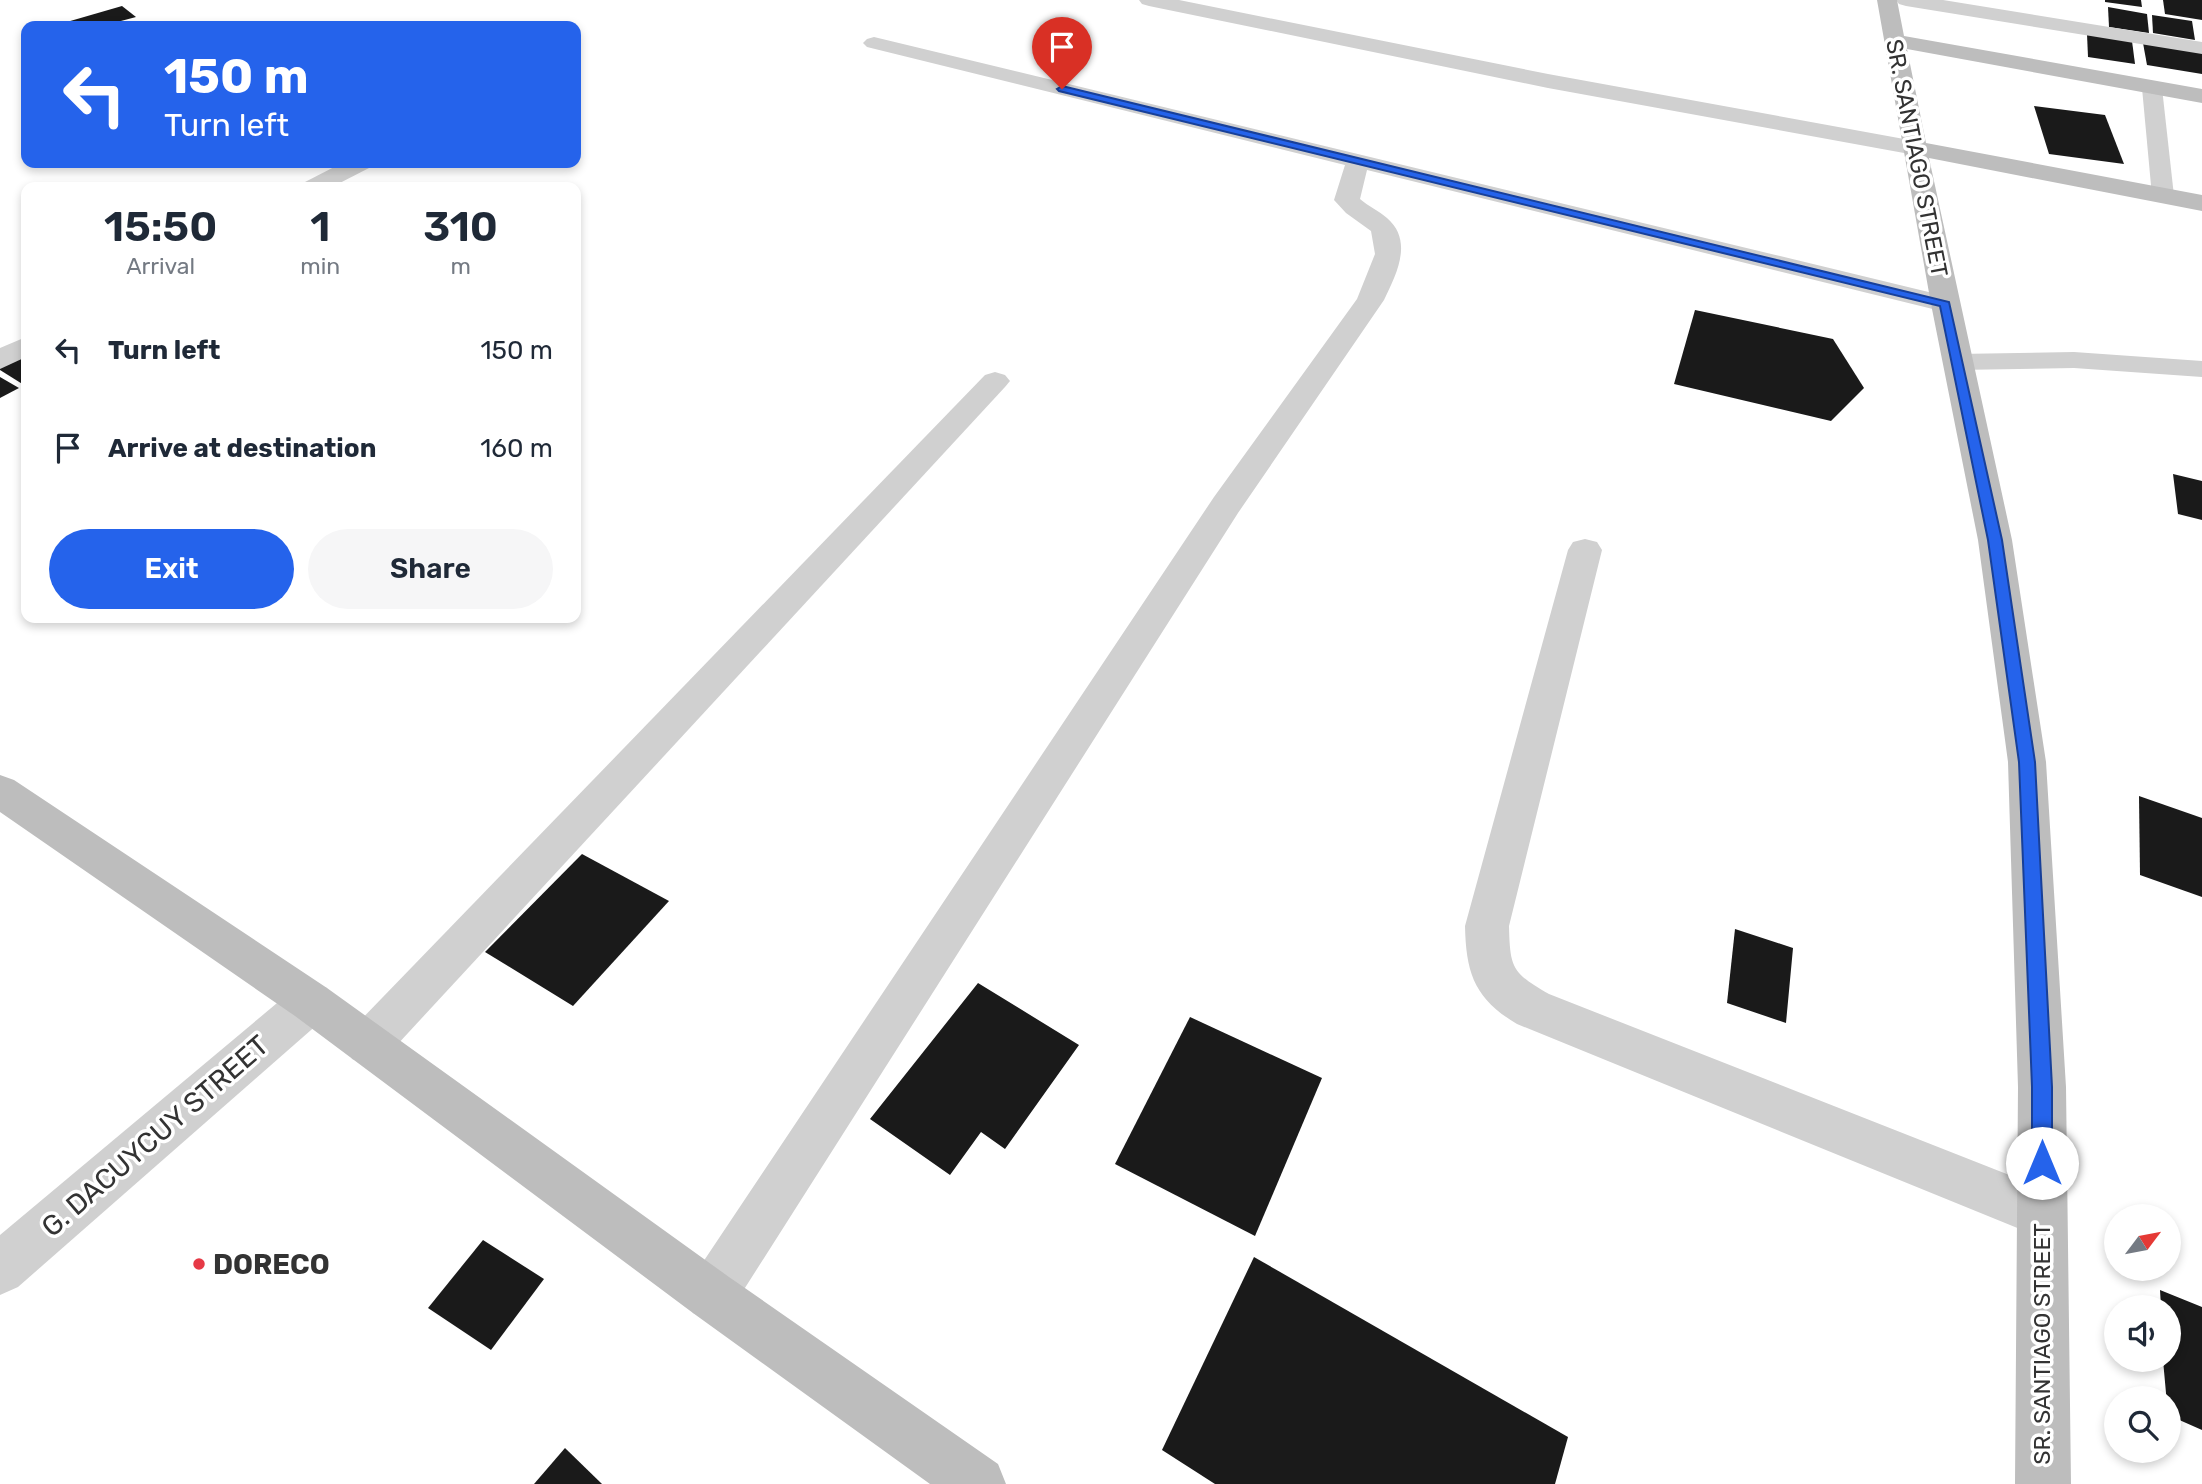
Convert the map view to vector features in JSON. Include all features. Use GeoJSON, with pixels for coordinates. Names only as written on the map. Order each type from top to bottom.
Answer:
{"type":"FeatureCollection","features":[{"type":"Feature","properties":{"kind":"street"},"geometry":{"type":"LineString","coordinates":[[1149,0],[1548,81],[2202,203]]}},
{"type":"Feature","properties":{"kind":"street","name":"SR. SANTIAGO STREET"},"geometry":{"type":"LineString","coordinates":[[1887,0],[1945,304],[1995,540],[2027,762],[2042,1087],[2043,1484]]}},
{"type":"Feature","properties":{"kind":"street"},"geometry":{"type":"LineString","coordinates":[[1906,0],[2202,48]]}},
{"type":"Feature","properties":{"kind":"street"},"geometry":{"type":"LineString","coordinates":[[1896,41],[2202,96]]}},
{"type":"Feature","properties":{"kind":"street"},"geometry":{"type":"LineString","coordinates":[[874,43],[1945,304]]}},
{"type":"Feature","properties":{"kind":"street"},"geometry":{"type":"LineString","coordinates":[[711,1294],[1226,505],[1370,300],[1385,270],[1388,243],[1381,227],[1347,200],[1358,161]]}},
{"type":"Feature","properties":{"kind":"street"},"geometry":{"type":"LineString","coordinates":[[324,182],[350,168]]}},
{"type":"Feature","properties":{"kind":"street"},"geometry":{"type":"LineString","coordinates":[[0,360],[21,349]]}},
{"type":"Feature","properties":{"kind":"street"},"geometry":{"type":"LineString","coordinates":[[368,1044],[995,381]]}},
{"type":"Feature","properties":{"kind":"street"},"geometry":{"type":"LineString","coordinates":[[1585,551],[1487,926],[1488,964],[1498,982],[1512,998],[1533,1009],[2042,1213]]}},
{"type":"Feature","properties":{"kind":"street"},"geometry":{"type":"LineString","coordinates":[[0,791],[311,1002],[711,1294],[978,1484]]}},
{"type":"Feature","properties":{"kind":"street","name":"G. DACUYCUY STREET"},"geometry":{"type":"LineString","coordinates":[[0,1269],[311,1002]]}},
{"type":"Feature","properties":{"kind":"lane"},"geometry":{"type":"LineString","coordinates":[[2152,88],[2163,196]]}},
{"type":"Feature","properties":{"kind":"lane"},"geometry":{"type":"LineString","coordinates":[[1957,362],[2074,360],[2202,369]]}},
{"type":"Feature","properties":{"kind":"building"},"geometry":{"type":"Polygon","coordinates":[[[2141,0],[2142,7],[2105,2],[2141,0]]]}},
{"type":"Feature","properties":{"kind":"building"},"geometry":{"type":"Polygon","coordinates":[[[2163,0],[2202,0],[2202,20],[2165,14],[2163,0]]]}},
{"type":"Feature","properties":{"kind":"building"},"geometry":{"type":"Polygon","coordinates":[[[122,6],[136,17],[121,21],[70,21],[122,6]]]}},
{"type":"Feature","properties":{"kind":"building"},"geometry":{"type":"Polygon","coordinates":[[[2108,7],[2147,14],[2149,33],[2109,27],[2108,7]]]}},
{"type":"Feature","properties":{"kind":"building"},"geometry":{"type":"Polygon","coordinates":[[[2152,15],[2192,21],[2195,40],[2153,33],[2152,15]]]}},
{"type":"Feature","properties":{"kind":"building"},"geometry":{"type":"Polygon","coordinates":[[[2087,34],[2132,41],[2135,64],[2088,57],[2087,34]]]}},
{"type":"Feature","properties":{"kind":"building"},"geometry":{"type":"Polygon","coordinates":[[[2143,43],[2202,52],[2202,74],[2147,65],[2143,43]]]}},
{"type":"Feature","properties":{"kind":"building"},"geometry":{"type":"Polygon","coordinates":[[[2034,106],[2105,115],[2124,164],[2049,154],[2034,106]]]}},
{"type":"Feature","properties":{"kind":"building"},"geometry":{"type":"Polygon","coordinates":[[[1695,310],[1833,339],[1864,388],[1831,421],[1674,384],[1695,310]]]}},
{"type":"Feature","properties":{"kind":"building"},"geometry":{"type":"Polygon","coordinates":[[[21,352],[21,383],[0,370],[0,363],[21,352]]]}},
{"type":"Feature","properties":{"kind":"building"},"geometry":{"type":"Polygon","coordinates":[[[0,377],[19,388],[0,398],[0,377]]]}},
{"type":"Feature","properties":{"kind":"building"},"geometry":{"type":"Polygon","coordinates":[[[2173,474],[2202,481],[2202,520],[2178,514],[2173,474]]]}},
{"type":"Feature","properties":{"kind":"building"},"geometry":{"type":"Polygon","coordinates":[[[2139,796],[2202,818],[2202,897],[2140,875],[2139,796]]]}},
{"type":"Feature","properties":{"kind":"building"},"geometry":{"type":"Polygon","coordinates":[[[582,854],[669,901],[573,1006],[485,952],[582,854]]]}},
{"type":"Feature","properties":{"kind":"building"},"geometry":{"type":"Polygon","coordinates":[[[1735,929],[1793,948],[1786,1023],[1727,1003],[1735,929]]]}},
{"type":"Feature","properties":{"kind":"building"},"geometry":{"type":"Polygon","coordinates":[[[978,983],[1079,1045],[1005,1149],[981,1132],[950,1175],[870,1119],[978,983]]]}},
{"type":"Feature","properties":{"kind":"building"},"geometry":{"type":"Polygon","coordinates":[[[1190,1017],[1322,1078],[1255,1236],[1115,1164],[1190,1017]]]}},
{"type":"Feature","properties":{"kind":"building"},"geometry":{"type":"Polygon","coordinates":[[[483,1240],[544,1279],[491,1350],[428,1308],[483,1240]]]}},
{"type":"Feature","properties":{"kind":"building"},"geometry":{"type":"Polygon","coordinates":[[[1254,1257],[1568,1437],[1555,1484],[1215,1484],[1162,1450],[1254,1257]]]}},
{"type":"Feature","properties":{"kind":"building"},"geometry":{"type":"Polygon","coordinates":[[[2181,1298],[2202,1307],[2202,1430],[2181,1421],[2181,1386],[2165,1386],[2164,1372],[2181,1372],[2181,1298]]]}},
{"type":"Feature","properties":{"kind":"building"},"geometry":{"type":"Polygon","coordinates":[[[565,1448],[602,1484],[534,1484],[565,1448]]]}},
{"type":"Feature","properties":{"kind":"place","name":"DORECO"},"geometry":{"type":"Point","coordinates":[199,1264]}},
{"type":"Feature","properties":{"kind":"route"},"geometry":{"type":"LineString","coordinates":[[1062,89],[1945,304],[1995,540],[2027,762],[2042,1087],[2042,1163]]}}]}
